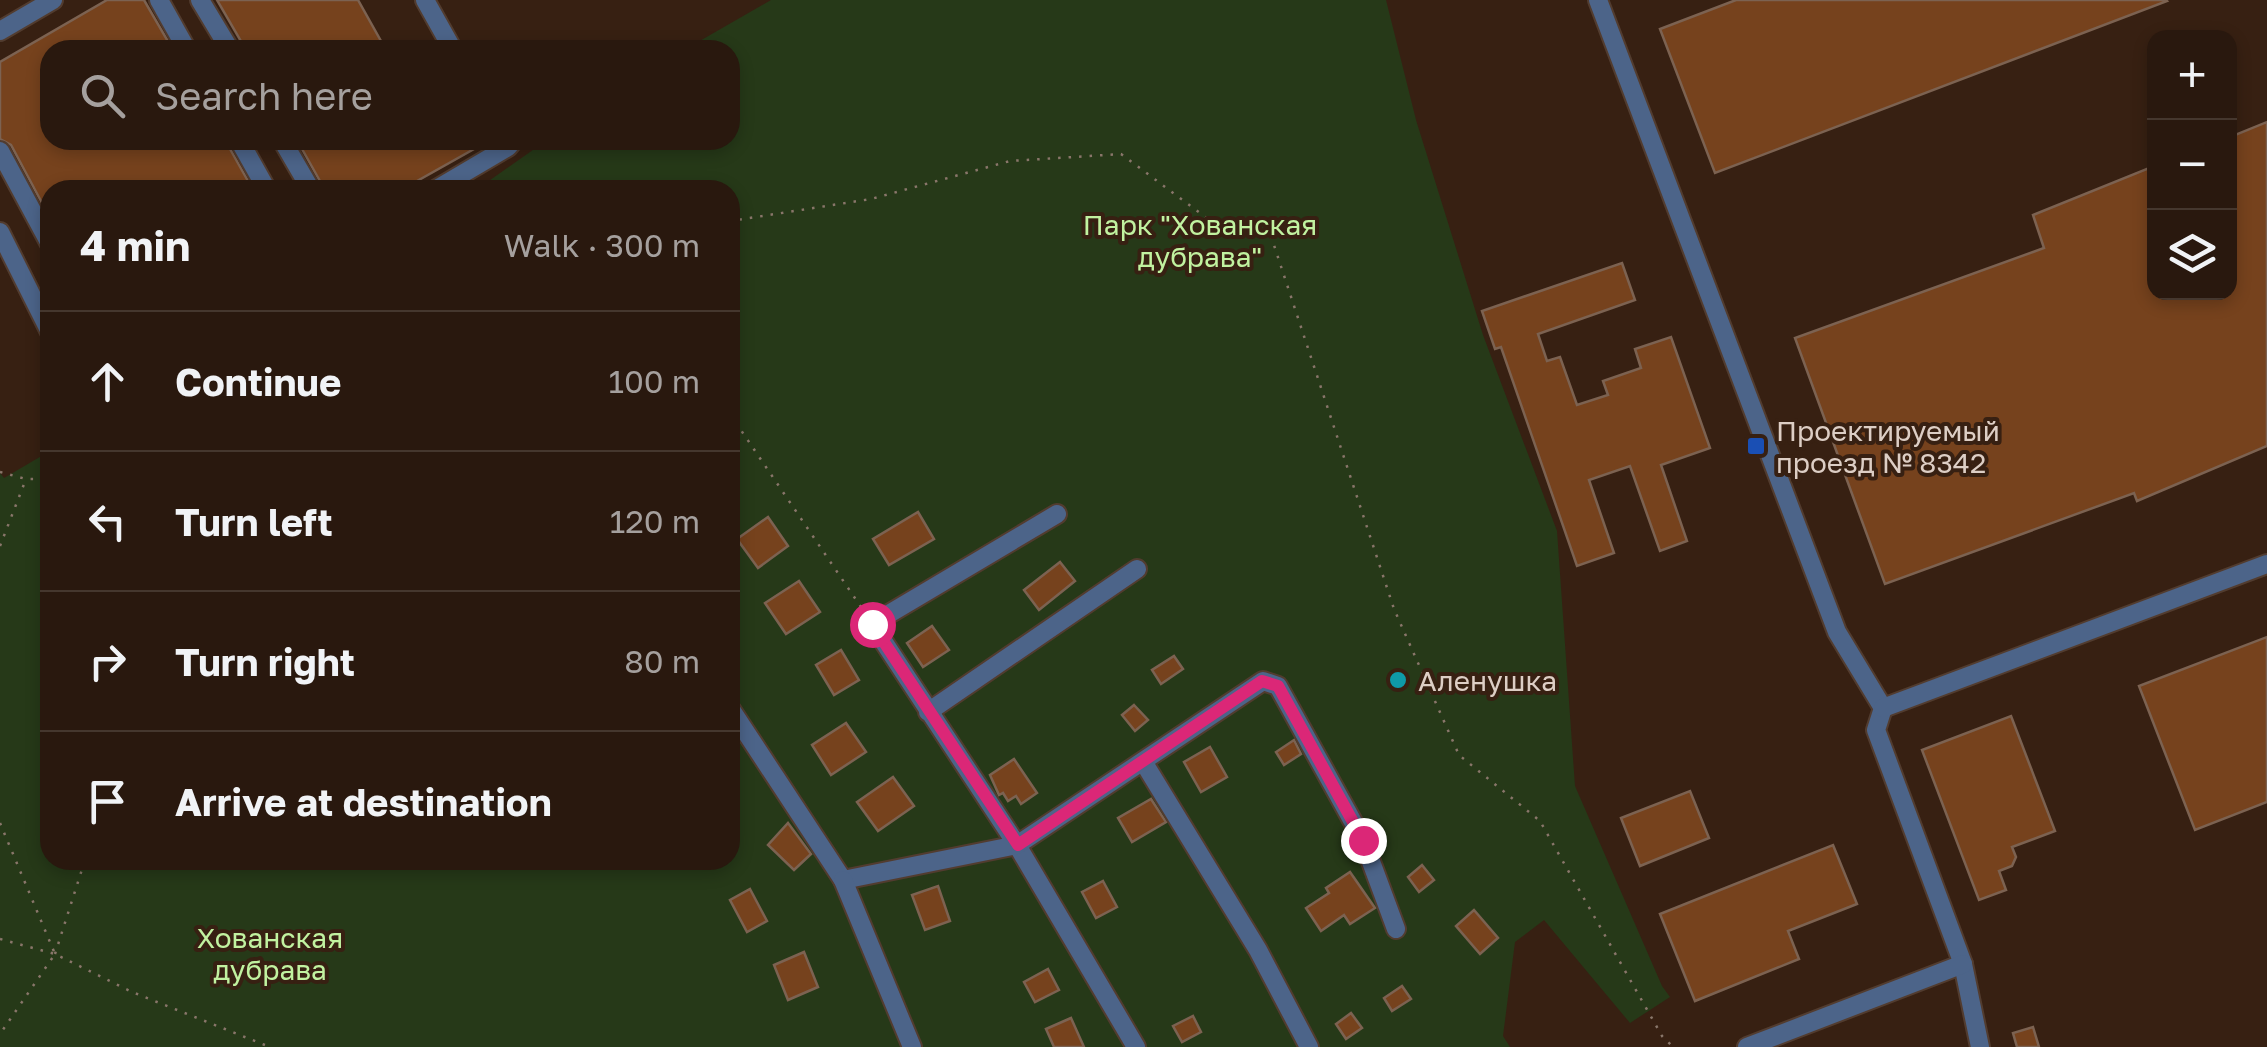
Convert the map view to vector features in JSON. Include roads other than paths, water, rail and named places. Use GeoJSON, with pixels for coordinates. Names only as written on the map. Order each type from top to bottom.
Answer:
{"type":"FeatureCollection","features":[{"type":"Feature","properties":{"kind":"street"},"geometry":{"type":"LineString","coordinates":[[0,31],[53,0]]}},
{"type":"Feature","properties":{"kind":"street"},"geometry":{"type":"LineString","coordinates":[[158,0],[181,40]]}},
{"type":"Feature","properties":{"kind":"street"},"geometry":{"type":"LineString","coordinates":[[200,0],[224,40]]}},
{"type":"Feature","properties":{"kind":"street"},"geometry":{"type":"LineString","coordinates":[[425,0],[447,40]]}},
{"type":"Feature","properties":{"kind":"street"},"geometry":{"type":"LineString","coordinates":[[1598,0],[1836,632],[1883,708],[1876,730],[1964,964],[1980,1047]]}},
{"type":"Feature","properties":{"kind":"street"},"geometry":{"type":"LineString","coordinates":[[245,150],[261,180]]}},
{"type":"Feature","properties":{"kind":"street"},"geometry":{"type":"LineString","coordinates":[[288,150],[305,180]]}},
{"type":"Feature","properties":{"kind":"street"},"geometry":{"type":"LineString","coordinates":[[451,180],[498,150]]}},
{"type":"Feature","properties":{"kind":"street"},"geometry":{"type":"LineString","coordinates":[[0,151],[40,225]]}},
{"type":"Feature","properties":{"kind":"street"},"geometry":{"type":"LineString","coordinates":[[0,232],[40,312]]}},
{"type":"Feature","properties":{"kind":"street"},"geometry":{"type":"LineString","coordinates":[[1056,514],[872,624],[1018,845],[1136,1047]]}},
{"type":"Feature","properties":{"kind":"street"},"geometry":{"type":"LineString","coordinates":[[1883,708],[2267,564]]}},
{"type":"Feature","properties":{"kind":"street"},"geometry":{"type":"LineString","coordinates":[[928,712],[1138,569]]}},
{"type":"Feature","properties":{"kind":"street"},"geometry":{"type":"LineString","coordinates":[[844,880],[1018,845],[1262,681],[1278,686],[1363,840],[1396,929]]}},
{"type":"Feature","properties":{"kind":"street"},"geometry":{"type":"LineString","coordinates":[[740,723],[844,880],[912,1047]]}},
{"type":"Feature","properties":{"kind":"street"},"geometry":{"type":"LineString","coordinates":[[1144,763],[1258,950],[1309,1047]]}},
{"type":"Feature","properties":{"kind":"street"},"geometry":{"type":"LineString","coordinates":[[1747,1047],[1964,964]]}},
{"type":"Feature","properties":{"kind":"place","name":"Проектируемый проезд № 8342"},"geometry":{"type":"Point","coordinates":[1756,446]}},
{"type":"Feature","properties":{"kind":"place","name":"Аленушка"},"geometry":{"type":"Point","coordinates":[1398,680]}},
{"type":"Feature","properties":{"kind":"park label","name":"Парк \"Хованская дубрава\""},"geometry":{"type":"Point","coordinates":[1200,240]}},
{"type":"Feature","properties":{"kind":"park label","name":"Хованская дубрава"},"geometry":{"type":"Point","coordinates":[270,953]}}]}
